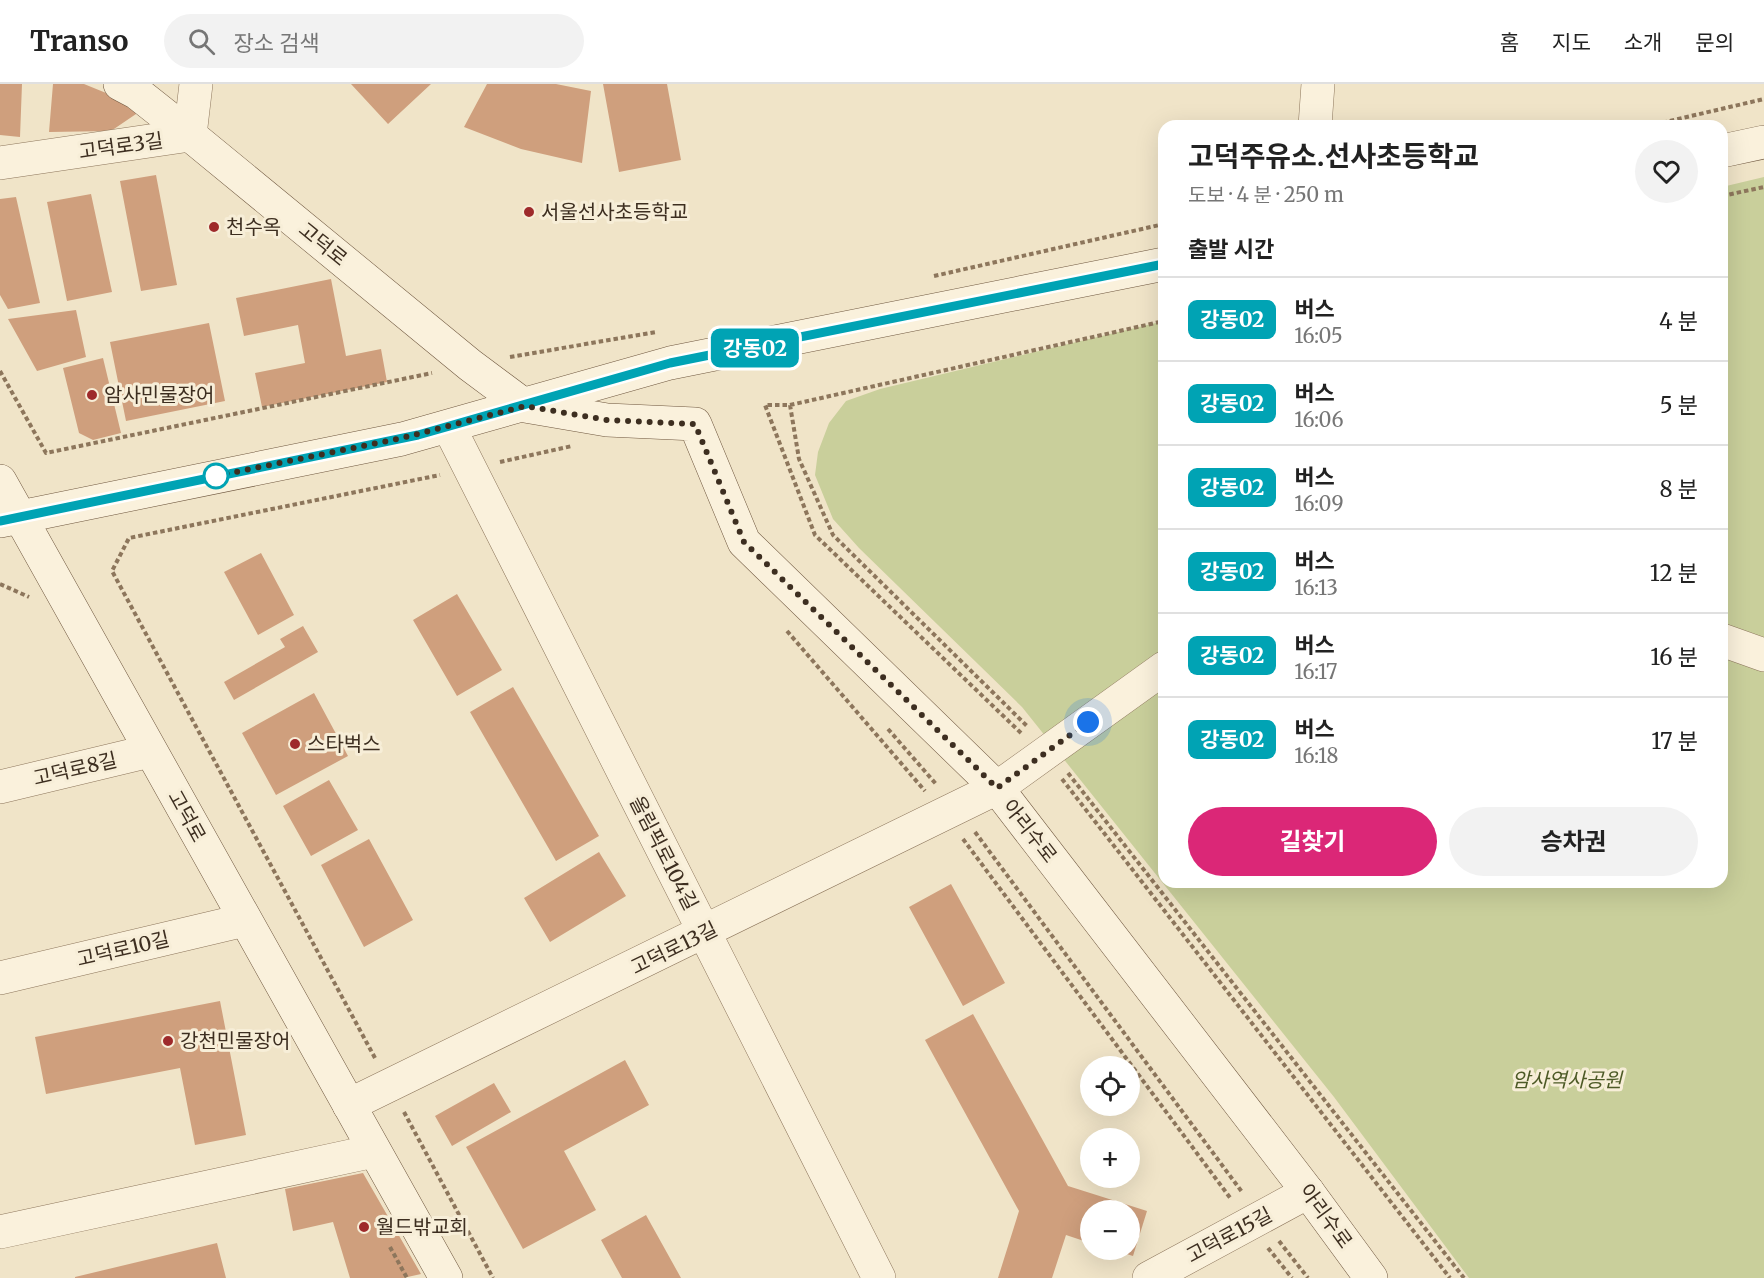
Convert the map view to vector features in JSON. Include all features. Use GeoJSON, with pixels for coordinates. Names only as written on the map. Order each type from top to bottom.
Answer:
{"type":"FeatureCollection","features":[{"type":"Feature","properties":{"kind":"street","name":"고덕로"},"geometry":{"type":"LineString","coordinates":[[120,84],[137,93],[190,135],[470,365],[525,406]]}},
{"type":"Feature","properties":{"kind":"street","name":"고덕로3길"},"geometry":{"type":"LineString","coordinates":[[0,163],[190,135],[196,84]]}},
{"type":"Feature","properties":{"kind":"street"},"geometry":{"type":"LineString","coordinates":[[1315,120],[1318,84]]}},
{"type":"Feature","properties":{"kind":"street"},"geometry":{"type":"LineString","coordinates":[[1728,150],[1764,142]]}},
{"type":"Feature","properties":{"kind":"street"},"geometry":{"type":"LineString","coordinates":[[9,519],[449,428],[670,363],[1158,265]]}},
{"type":"Feature","properties":{"kind":"street","name":"아리수로"},"geometry":{"type":"LineString","coordinates":[[525,406],[607,420],[695,424],[744,542],[997,788],[1308,1192],[1371,1278]]}},
{"type":"Feature","properties":{"kind":"street","name":"올림픽로104길"},"geometry":{"type":"LineString","coordinates":[[449,428],[879,1278]]}},
{"type":"Feature","properties":{"kind":"street","name":"고덕로"},"geometry":{"type":"LineString","coordinates":[[0,481],[9,519],[150,751],[446,1278]]}},
{"type":"Feature","properties":{"kind":"street"},"geometry":{"type":"LineString","coordinates":[[1728,642],[1764,655]]}},
{"type":"Feature","properties":{"kind":"street","name":"고덕로13길"},"geometry":{"type":"LineString","coordinates":[[349,1105],[705,933],[997,788],[1158,672]]}},
{"type":"Feature","properties":{"kind":"street","name":"고덕로8길"},"geometry":{"type":"LineString","coordinates":[[0,787],[150,751]]}},
{"type":"Feature","properties":{"kind":"street","name":"고덕로10길"},"geometry":{"type":"LineString","coordinates":[[0,978],[245,920]]}},
{"type":"Feature","properties":{"kind":"street"},"geometry":{"type":"LineString","coordinates":[[0,1232],[374,1151]]}},
{"type":"Feature","properties":{"kind":"street","name":"고덕로15길"},"geometry":{"type":"LineString","coordinates":[[1149,1278],[1308,1192]]}},
{"type":"Feature","properties":{"kind":"path"},"geometry":{"type":"LineString","coordinates":[[1674,120],[1764,99]]}},
{"type":"Feature","properties":{"kind":"path"},"geometry":{"type":"LineString","coordinates":[[1728,195],[1764,187]]}},
{"type":"Feature","properties":{"kind":"path"},"geometry":{"type":"LineString","coordinates":[[923,278],[1158,225]]}},
{"type":"Feature","properties":{"kind":"path"},"geometry":{"type":"LineString","coordinates":[[1158,322],[790,405],[765,405],[815,535],[1046,752],[1450,1278]]}},
{"type":"Feature","properties":{"kind":"path"},"geometry":{"type":"LineString","coordinates":[[0,371],[46,453],[470,365],[659,332]]}},
{"type":"Feature","properties":{"kind":"path"},"geometry":{"type":"LineString","coordinates":[[790,405],[800,459],[833,535],[1046,752],[1464,1278]]}},
{"type":"Feature","properties":{"kind":"path"},"geometry":{"type":"LineString","coordinates":[[493,1278],[112,571],[129,538],[584,444]]}},
{"type":"Feature","properties":{"kind":"path"},"geometry":{"type":"LineString","coordinates":[[0,584],[37,600]]}},
{"type":"Feature","properties":{"kind":"path"},"geometry":{"type":"LineString","coordinates":[[783,626],[950,811],[1255,1221],[1308,1278]]}},
{"type":"Feature","properties":{"kind":"path"},"geometry":{"type":"LineString","coordinates":[[887,728],[1255,1221],[1292,1278]]}},
{"type":"Feature","properties":{"kind":"green space","name":"암사역사공원"},"geometry":{"type":"Polygon","coordinates":[[[1764,177],[1764,1278],[1469,1278],[1334,1097],[1167,888],[1728,888],[1728,186],[1764,177]]]}},
{"type":"Feature","properties":{"kind":"green space","name":"암사역사공원"},"geometry":{"type":"Polygon","coordinates":[[[1158,322],[1158,877],[1022,707],[859,548],[833,519],[815,475],[818,452],[829,423],[846,401],[880,389],[1158,322]]]}},
{"type":"Feature","properties":{"kind":"building"},"geometry":{"type":"Polygon","coordinates":[[[0,84],[22,84],[20,137],[0,135],[0,84]]]}},
{"type":"Feature","properties":{"kind":"building"},"geometry":{"type":"Polygon","coordinates":[[[53,84],[84,84],[133,104],[136,114],[111,131],[49,132],[53,84]]]}},
{"type":"Feature","properties":{"kind":"building"},"geometry":{"type":"Polygon","coordinates":[[[351,84],[431,84],[388,124],[351,84]]]}},
{"type":"Feature","properties":{"kind":"building"},"geometry":{"type":"Polygon","coordinates":[[[487,84],[556,84],[591,91],[582,163],[521,149],[464,127],[487,84]]]}},
{"type":"Feature","properties":{"kind":"building"},"geometry":{"type":"Polygon","coordinates":[[[603,84],[667,84],[681,160],[619,172],[603,84]]]}},
{"type":"Feature","properties":{"kind":"building"},"geometry":{"type":"Polygon","coordinates":[[[156,175],[177,285],[141,291],[120,181],[156,175]]]}},
{"type":"Feature","properties":{"kind":"building"},"geometry":{"type":"Polygon","coordinates":[[[91,194],[112,292],[67,301],[47,202],[91,194]]]}},
{"type":"Feature","properties":{"kind":"building"},"geometry":{"type":"Polygon","coordinates":[[[16,197],[40,303],[8,309],[0,295],[0,199],[16,197]]]}},
{"type":"Feature","properties":{"kind":"building"},"geometry":{"type":"Polygon","coordinates":[[[331,279],[346,356],[381,349],[387,382],[262,407],[255,373],[305,363],[298,325],[244,336],[236,298],[331,279]]]}},
{"type":"Feature","properties":{"kind":"building"},"geometry":{"type":"Polygon","coordinates":[[[76,310],[86,357],[37,371],[8,319],[76,310]]]}},
{"type":"Feature","properties":{"kind":"building"},"geometry":{"type":"Polygon","coordinates":[[[209,323],[225,401],[126,421],[110,342],[209,323]]]}},
{"type":"Feature","properties":{"kind":"building"},"geometry":{"type":"Polygon","coordinates":[[[103,358],[121,433],[93,440],[79,433],[63,368],[103,358]]]}},
{"type":"Feature","properties":{"kind":"building"},"geometry":{"type":"Polygon","coordinates":[[[261,553],[294,615],[258,635],[224,572],[261,553]]]}},
{"type":"Feature","properties":{"kind":"building"},"geometry":{"type":"Polygon","coordinates":[[[457,594],[502,670],[457,696],[413,620],[457,594]]]}},
{"type":"Feature","properties":{"kind":"building"},"geometry":{"type":"Polygon","coordinates":[[[303,626],[318,652],[234,700],[224,682],[285,647],[280,639],[303,626]]]}},
{"type":"Feature","properties":{"kind":"building"},"geometry":{"type":"Polygon","coordinates":[[[513,687],[599,836],[556,861],[470,712],[513,687]]]}},
{"type":"Feature","properties":{"kind":"building","name":"스타벅스"},"geometry":{"type":"Polygon","coordinates":[[[314,693],[348,756],[276,795],[242,733],[314,693]]]}},
{"type":"Feature","properties":{"kind":"building"},"geometry":{"type":"Polygon","coordinates":[[[329,780],[358,830],[311,856],[283,806],[329,780]]]}},
{"type":"Feature","properties":{"kind":"building"},"geometry":{"type":"Polygon","coordinates":[[[369,839],[413,920],[364,947],[321,865],[369,839]]]}},
{"type":"Feature","properties":{"kind":"building"},"geometry":{"type":"Polygon","coordinates":[[[599,852],[626,896],[550,942],[524,898],[599,852]]]}},
{"type":"Feature","properties":{"kind":"building"},"geometry":{"type":"Polygon","coordinates":[[[951,884],[1005,983],[963,1006],[909,907],[951,884]]]}},
{"type":"Feature","properties":{"kind":"building"},"geometry":{"type":"Polygon","coordinates":[[[220,1001],[246,1135],[195,1145],[180,1068],[46,1094],[35,1037],[220,1001]]]}},
{"type":"Feature","properties":{"kind":"building"},"geometry":{"type":"Polygon","coordinates":[[[973,1014],[1068,1186],[1112,1200],[1080,1200],[1080,1240],[1066,1235],[1052,1278],[998,1278],[1019,1211],[925,1040],[973,1014]]]}},
{"type":"Feature","properties":{"kind":"building"},"geometry":{"type":"Polygon","coordinates":[[[625,1060],[649,1105],[564,1151],[596,1210],[523,1249],[466,1147],[625,1060]]]}},
{"type":"Feature","properties":{"kind":"building"},"geometry":{"type":"Polygon","coordinates":[[[494,1083],[511,1112],[452,1146],[435,1116],[494,1083]]]}},
{"type":"Feature","properties":{"kind":"building","name":"월드밖교회"},"geometry":{"type":"Polygon","coordinates":[[[363,1173],[421,1274],[403,1278],[350,1278],[333,1222],[293,1231],[285,1189],[363,1173]]]}},
{"type":"Feature","properties":{"kind":"building"},"geometry":{"type":"Polygon","coordinates":[[[1140,1209],[1147,1211],[1140,1234],[1140,1209]]]}},
{"type":"Feature","properties":{"kind":"building"},"geometry":{"type":"Polygon","coordinates":[[[646,1215],[681,1278],[622,1278],[601,1240],[646,1215]]]}},
{"type":"Feature","properties":{"kind":"building"},"geometry":{"type":"Polygon","coordinates":[[[217,1243],[226,1278],[75,1278],[75,1277],[217,1243]]]}},
{"type":"Feature","properties":{"kind":"bus line","name":"강동02"},"geometry":{"type":"LineString","coordinates":[[0,521],[449,428],[670,363],[755,348],[1158,265]]}},
{"type":"Feature","properties":{"kind":"place","name":"서울선사초등학교"},"geometry":{"type":"Point","coordinates":[529,212]}},
{"type":"Feature","properties":{"kind":"place","name":"천수옥"},"geometry":{"type":"Point","coordinates":[214,227]}},
{"type":"Feature","properties":{"kind":"place","name":"암사민물장어"},"geometry":{"type":"Point","coordinates":[92,395]}},
{"type":"Feature","properties":{"kind":"place","name":"스타벅스"},"geometry":{"type":"Point","coordinates":[295,744]}},
{"type":"Feature","properties":{"kind":"place","name":"강천민물장어"},"geometry":{"type":"Point","coordinates":[168,1041]}},
{"type":"Feature","properties":{"kind":"place","name":"월드밖교회"},"geometry":{"type":"Point","coordinates":[364,1227]}},
{"type":"Feature","properties":{"kind":"route"},"geometry":{"type":"LineString","coordinates":[[216,476],[449,428],[525,406],[607,420],[695,424],[744,542],[997,788],[1088,722]]}}]}
